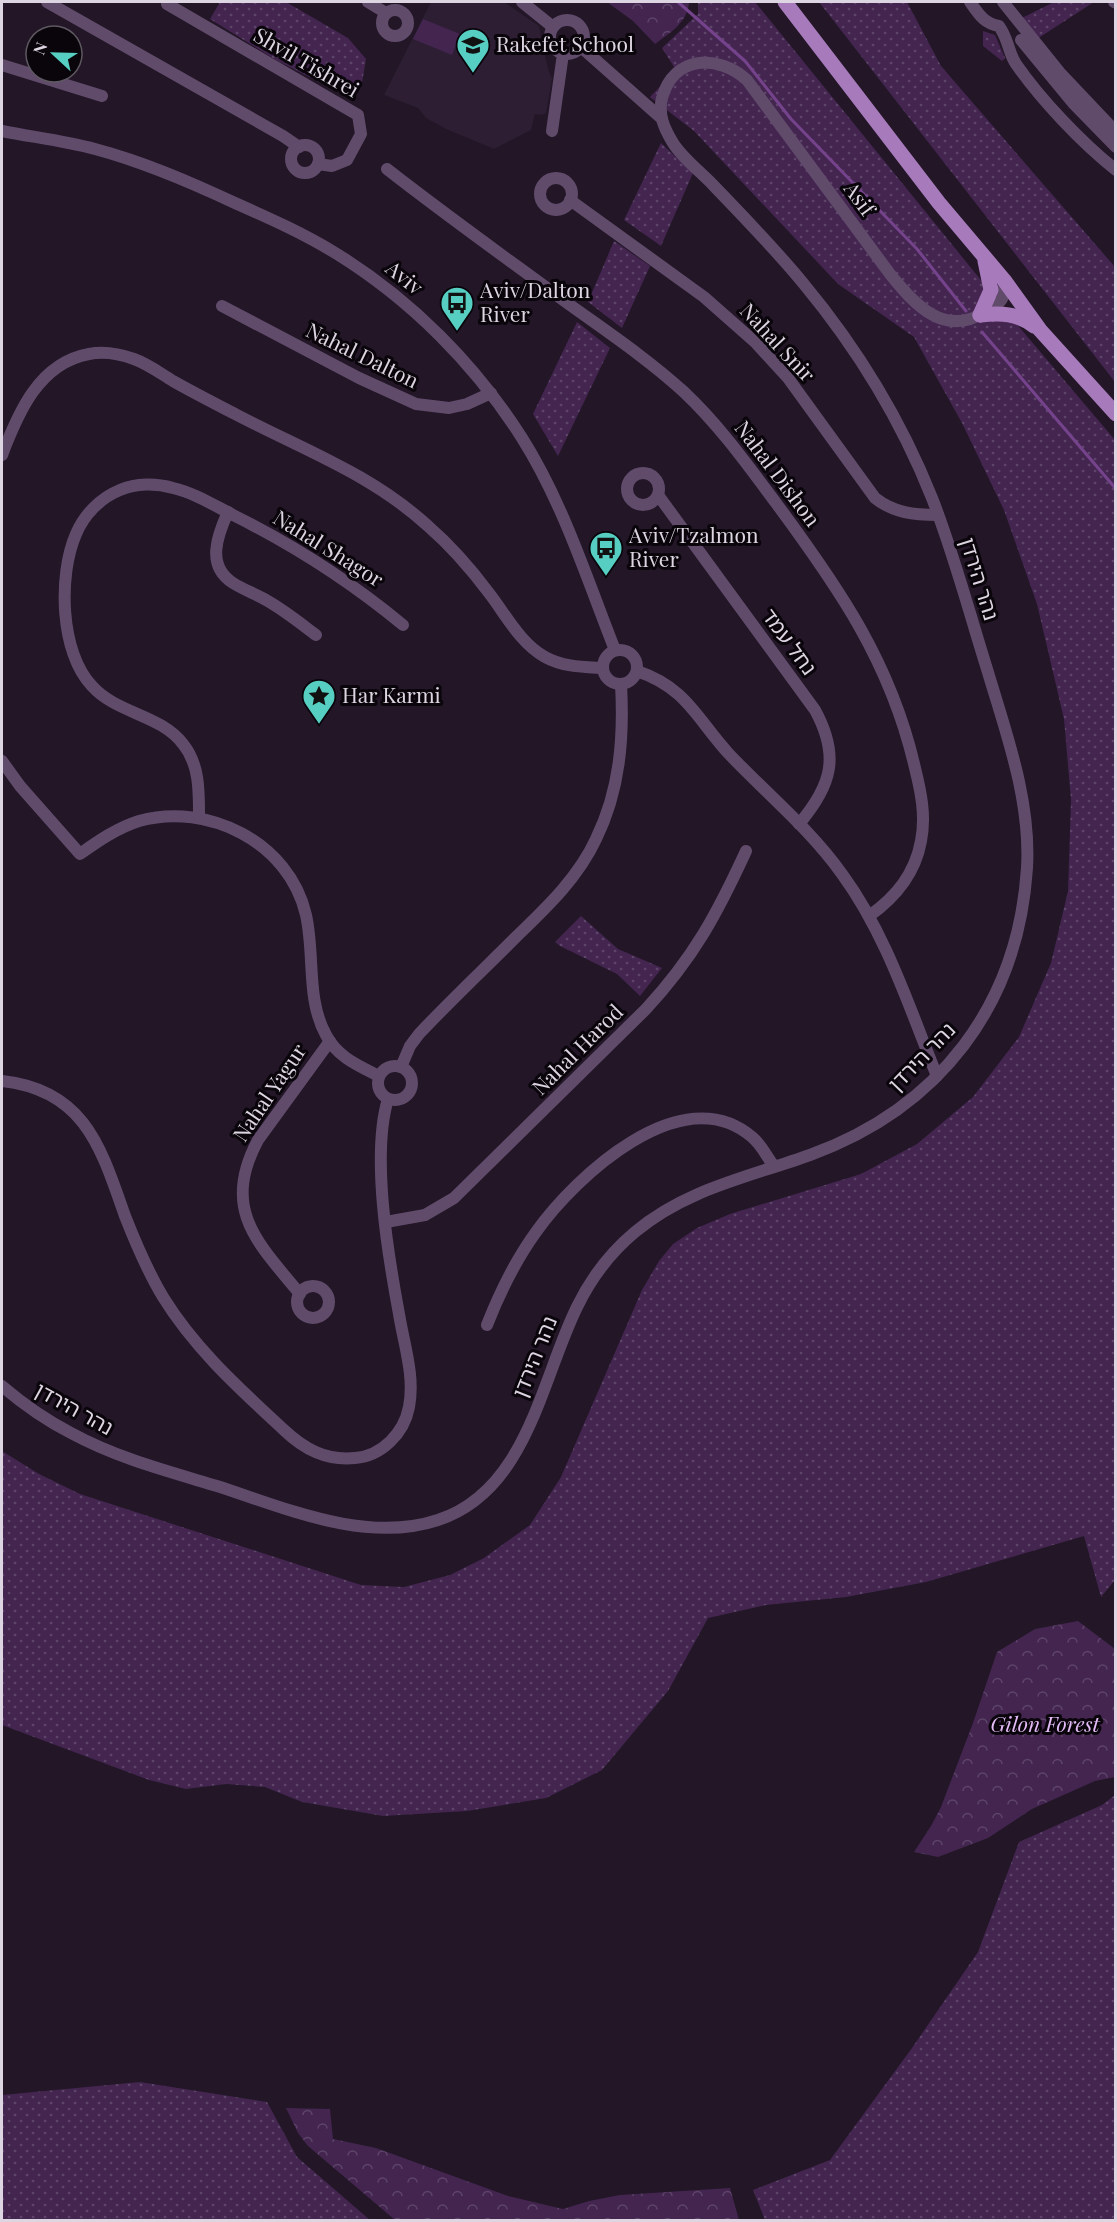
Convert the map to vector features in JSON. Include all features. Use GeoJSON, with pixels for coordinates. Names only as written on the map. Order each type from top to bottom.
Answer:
{"type":"FeatureCollection","features":[{"type":"Feature","properties":{"kind":"main road"},"geometry":{"type":"LineString","coordinates":[[785,2],[939,203],[1004,280],[1040,330],[1116,414]]}},
{"type":"Feature","properties":{"kind":"main road"},"geometry":{"type":"LineString","coordinates":[[983,256],[991,290],[981,315],[1003,313],[1014,315],[1026,319],[1040,330]]}},
{"type":"Feature","properties":{"kind":"street"},"geometry":{"type":"LineString","coordinates":[[47,2],[283,135],[299,147]]}},
{"type":"Feature","properties":{"kind":"street"},"geometry":{"type":"LineString","coordinates":[[368,2],[386,14]]}},
{"type":"Feature","properties":{"kind":"street"},"geometry":{"type":"LineString","coordinates":[[522,2],[553,27]]}},
{"type":"Feature","properties":{"kind":"street"},"geometry":{"type":"LineString","coordinates":[[970,2],[983,19],[992,25],[1003,13]]}},
{"type":"Feature","properties":{"kind":"street"},"geometry":{"type":"LineString","coordinates":[[993,2],[1026,40],[1073,103],[1116,147]]}},
{"type":"Feature","properties":{"kind":"street","name":"Shvil Tishrei"},"geometry":{"type":"LineString","coordinates":[[167,4],[358,115],[361,134],[347,160],[332,166],[318,165]]}},
{"type":"Feature","properties":{"kind":"street"},"geometry":{"type":"LineString","coordinates":[[1003,13],[1007,37],[1015,62],[1060,115],[1116,170]]}},
{"type":"Feature","properties":{"kind":"street"},"geometry":{"type":"LineString","coordinates":[[562,20],[578,24],[584,33],[581,47],[571,54],[556,51],[550,42],[553,27],[562,20]]}},
{"type":"Feature","properties":{"kind":"street"},"geometry":{"type":"LineString","coordinates":[[1007,37],[1026,40],[1116,132]]}},
{"type":"Feature","properties":{"kind":"street"},"geometry":{"type":"LineString","coordinates":[[581,47],[660,117]]}},
{"type":"Feature","properties":{"kind":"street"},"geometry":{"type":"LineString","coordinates":[[552,131],[563,54]]}},
{"type":"Feature","properties":{"kind":"street","name":"Asif"},"geometry":{"type":"LineString","coordinates":[[660,117],[669,83],[690,64],[702,62],[722,64],[737,71],[747,80],[905,293],[932,316],[944,320],[969,320],[981,315]]}},
{"type":"Feature","properties":{"kind":"street"},"geometry":{"type":"LineString","coordinates":[[2,65],[102,96]]}},
{"type":"Feature","properties":{"kind":"street","name":"נהר הירדן"},"geometry":{"type":"LineString","coordinates":[[2,1386],[44,1418],[71,1434],[101,1448],[157,1468],[314,1517],[349,1524],[381,1528],[409,1527],[434,1522],[457,1513],[476,1500],[494,1484],[508,1465],[525,1434],[579,1302],[596,1274],[616,1250],[645,1224],[686,1199],[713,1186],[803,1158],[855,1136],[885,1119],[923,1090],[937,1076],[957,1055],[985,1015],[1007,968],[1022,917],[1027,861],[1023,801],[1007,736],[938,515],[920,470],[892,413],[840,330],[776,251],[675,147],[660,117]]}},
{"type":"Feature","properties":{"kind":"street","name":"Aviv"},"geometry":{"type":"LineString","coordinates":[[2,131],[92,148],[133,160],[219,195],[343,257],[396,295],[452,348],[491,393],[523,439],[545,479],[615,650]]}},
{"type":"Feature","properties":{"kind":"street"},"geometry":{"type":"LineString","coordinates":[[308,146],[316,151],[318,165],[308,173],[296,170],[291,158],[299,147],[308,146]]}},
{"type":"Feature","properties":{"kind":"street","name":"Nahal Dishon"},"geometry":{"type":"LineString","coordinates":[[387,169],[637,353],[684,392],[732,445],[799,533],[846,602],[874,652],[892,691],[912,755],[923,805],[921,843],[912,868],[906,880],[888,903],[869,916]]}},
{"type":"Feature","properties":{"kind":"street","name":"Nahal Snir"},"geometry":{"type":"LineString","coordinates":[[570,200],[691,287],[749,336],[788,378],[875,498],[888,507],[904,513],[938,515]]}},
{"type":"Feature","properties":{"kind":"street"},"geometry":{"type":"LineString","coordinates":[[981,315],[1000,303],[1004,292],[1004,280]]}},
{"type":"Feature","properties":{"kind":"street","name":"Nahal Dalton"},"geometry":{"type":"LineString","coordinates":[[222,306],[350,374],[416,404],[449,408],[467,404],[491,393]]}},
{"type":"Feature","properties":{"kind":"street"},"geometry":{"type":"LineString","coordinates":[[2,455],[30,395],[50,372],[62,364],[89,354],[119,354],[135,359],[224,408],[373,483],[411,511],[446,542],[477,577],[521,636],[537,652],[568,666],[602,668]]}},
{"type":"Feature","properties":{"kind":"street","name":"Nahal Shagor"},"geometry":{"type":"LineString","coordinates":[[199,818],[197,774],[194,763],[182,742],[163,726],[108,701],[89,684],[77,665],[68,631],[66,602],[68,564],[76,534],[84,520],[105,498],[136,485],[154,484],[174,488],[228,512],[325,567],[403,625]]}},
{"type":"Feature","properties":{"kind":"street","name":"נחל עמד"},"geometry":{"type":"LineString","coordinates":[[658,495],[815,710],[822,723],[830,748],[829,771],[817,802],[799,824]]}},
{"type":"Feature","properties":{"kind":"street"},"geometry":{"type":"LineString","coordinates":[[228,512],[219,532],[216,549],[221,572],[234,583],[280,609],[316,635]]}},
{"type":"Feature","properties":{"kind":"street"},"geometry":{"type":"LineString","coordinates":[[615,650],[624,650],[636,660],[637,670],[631,680],[621,684],[608,680],[602,668],[605,658],[615,650]]}},
{"type":"Feature","properties":{"kind":"street"},"geometry":{"type":"LineString","coordinates":[[637,670],[656,677],[678,693],[728,752],[799,824],[841,873],[869,916],[888,956],[937,1076]]}},
{"type":"Feature","properties":{"kind":"street"},"geometry":{"type":"LineString","coordinates":[[402,1066],[410,1046],[419,1034],[557,897],[579,870],[596,841],[617,781],[621,750],[621,684]]}},
{"type":"Feature","properties":{"kind":"street"},"geometry":{"type":"LineString","coordinates":[[2,761],[20,786],[80,854],[108,834],[138,822],[169,816],[199,818],[227,826],[254,840],[276,859],[294,884],[306,914],[316,1007],[320,1023],[330,1041],[351,1062],[379,1076]]}},
{"type":"Feature","properties":{"kind":"street","name":"Nahal Harod"},"geometry":{"type":"LineString","coordinates":[[386,1222],[425,1215],[454,1198],[646,1009],[699,944],[721,905],[746,850]]}},
{"type":"Feature","properties":{"kind":"street","name":"Nahal Yagur"},"geometry":{"type":"LineString","coordinates":[[300,1294],[253,1233],[244,1209],[242,1183],[250,1155],[258,1140],[330,1041]]}},
{"type":"Feature","properties":{"kind":"street"},"geometry":{"type":"LineString","coordinates":[[402,1066],[411,1076],[411,1089],[402,1099],[388,1099],[379,1090],[379,1076],[388,1067],[402,1066]]}},
{"type":"Feature","properties":{"kind":"street"},"geometry":{"type":"LineString","coordinates":[[2,1081],[35,1088],[53,1096],[81,1118],[107,1163],[134,1239],[152,1278],[188,1332],[220,1369],[293,1438],[308,1449],[343,1460],[360,1458],[376,1452],[391,1442],[402,1428],[409,1409],[412,1386],[396,1297],[386,1222],[381,1147],[383,1116],[388,1099]]}},
{"type":"Feature","properties":{"kind":"street"},"geometry":{"type":"LineString","coordinates":[[487,1325],[508,1276],[530,1240],[551,1212],[568,1193],[609,1158],[657,1128],[673,1122],[692,1119],[722,1121],[752,1136],[774,1166]]}},
{"type":"Feature","properties":{"kind":"shaded area","name":"Rakefet School"},"geometry":{"type":"Polygon","coordinates":[[[431,2],[504,2],[539,26],[552,78],[546,113],[535,114],[531,130],[494,149],[446,129],[426,118],[418,108],[384,95],[431,2]]]}},
{"type":"Feature","properties":{"kind":"green space"},"geometry":{"type":"Polygon","coordinates":[[[220,2],[286,2],[348,38],[366,59],[362,83],[323,84],[276,60],[210,19],[220,2]]]}},
{"type":"Feature","properties":{"kind":"green space"},"geometry":{"type":"Polygon","coordinates":[[[607,2],[689,2],[682,21],[655,44],[633,21],[607,2]]]}},
{"type":"Feature","properties":{"kind":"green space"},"geometry":{"type":"Polygon","coordinates":[[[698,2],[755,2],[1015,322],[1115,440],[1115,1580],[1101,1597],[1084,1536],[926,1582],[846,1597],[766,1605],[708,1618],[668,1691],[602,1770],[546,1798],[467,1811],[383,1816],[302,1802],[265,1787],[226,1784],[186,1789],[149,1780],[2,1725],[2,1451],[39,1474],[80,1494],[361,1585],[404,1587],[450,1575],[484,1558],[530,1525],[561,1477],[642,1290],[659,1261],[673,1244],[697,1228],[730,1214],[861,1174],[917,1144],[973,1097],[1019,1037],[1051,963],[1068,891],[1071,800],[1064,719],[1037,604],[1004,510],[962,423],[914,337],[838,284],[694,131],[650,97],[676,70],[662,48],[698,14],[698,2]]]}},
{"type":"Feature","properties":{"kind":"green space"},"geometry":{"type":"Polygon","coordinates":[[[819,2],[907,2],[941,66],[1115,267],[1115,382],[819,2]]]}},
{"type":"Feature","properties":{"kind":"green space"},"geometry":{"type":"Polygon","coordinates":[[[1054,2],[1094,2],[1037,39],[1022,18],[1054,2]]]}},
{"type":"Feature","properties":{"kind":"green space"},"geometry":{"type":"Polygon","coordinates":[[[423,19],[460,34],[452,55],[413,39],[423,19]]]}},
{"type":"Feature","properties":{"kind":"green space"},"geometry":{"type":"Polygon","coordinates":[[[983,31],[995,35],[1005,58],[1002,61],[983,46],[983,31]]]}},
{"type":"Feature","properties":{"kind":"green space"},"geometry":{"type":"Polygon","coordinates":[[[661,143],[693,173],[661,246],[624,220],[661,143]]]}},
{"type":"Feature","properties":{"kind":"green space"},"geometry":{"type":"Polygon","coordinates":[[[614,241],[650,266],[622,328],[588,302],[614,241]]]}},
{"type":"Feature","properties":{"kind":"green space"},"geometry":{"type":"Polygon","coordinates":[[[577,322],[610,348],[558,456],[533,414],[577,322]]]}},
{"type":"Feature","properties":{"kind":"green space"},"geometry":{"type":"Polygon","coordinates":[[[581,916],[618,949],[662,968],[640,996],[617,974],[555,942],[581,916]]]}},
{"type":"Feature","properties":{"kind":"green space","name":"Gilon Forest"},"geometry":{"type":"Polygon","coordinates":[[[1078,1621],[1115,1649],[1115,1777],[1095,1781],[1032,1809],[988,1838],[938,1857],[914,1852],[941,1807],[997,1652],[1035,1629],[1078,1621]]]}},
{"type":"Feature","properties":{"kind":"green space"},"geometry":{"type":"Polygon","coordinates":[[[1115,1795],[1115,2220],[765,2220],[753,2190],[830,2160],[912,2048],[978,1952],[1019,1842],[1102,1805],[1115,1795]]]}},
{"type":"Feature","properties":{"kind":"green space"},"geometry":{"type":"Polygon","coordinates":[[[140,2082],[267,2102],[297,2157],[370,2220],[2,2220],[2,2095],[140,2082]]]}},
{"type":"Feature","properties":{"kind":"green space"},"geometry":{"type":"Polygon","coordinates":[[[286,2108],[330,2109],[333,2139],[376,2148],[508,2196],[563,2209],[620,2195],[730,2188],[739,2220],[395,2220],[308,2146],[298,2133],[286,2108]]]}},
{"type":"Feature","properties":{"kind":"waterway"},"geometry":{"type":"LineString","coordinates":[[678,2],[745,61],[791,119],[917,249],[966,311]]}},
{"type":"Feature","properties":{"kind":"waterway"},"geometry":{"type":"LineString","coordinates":[[982,332],[1116,489]]}},
{"type":"Feature","properties":{"kind":"place","name":"Rakefet School"},"geometry":{"type":"Point","coordinates":[473,74]}},
{"type":"Feature","properties":{"kind":"place","name":"Aviv/Dalton River"},"geometry":{"type":"Point","coordinates":[457,332]}},
{"type":"Feature","properties":{"kind":"place","name":"Aviv/Tzalmon River"},"geometry":{"type":"Point","coordinates":[606,577]}},
{"type":"Feature","properties":{"kind":"place","name":"Har Karmi"},"geometry":{"type":"Point","coordinates":[319,725]}}]}
